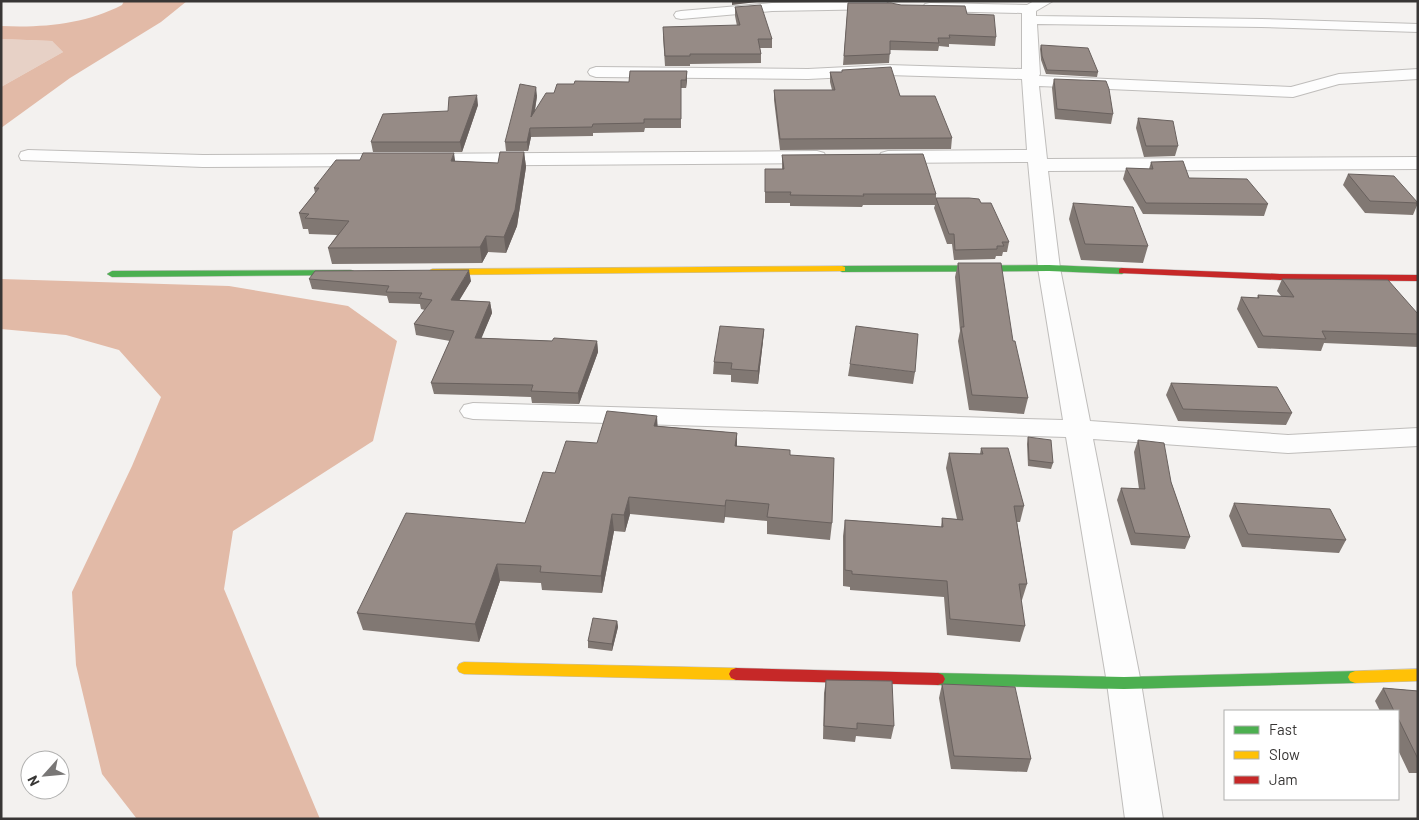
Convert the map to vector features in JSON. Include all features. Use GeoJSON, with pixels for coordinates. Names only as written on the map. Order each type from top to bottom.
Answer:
{"type":"FeatureCollection","features":[{"type":"Feature","properties":{"kind":"street"},"geometry":{"type":"LineString","coordinates":[[681,15],[772,7],[887,4]]}},
{"type":"Feature","properties":{"kind":"street"},"geometry":{"type":"LineString","coordinates":[[920,7],[1035,10],[1261,23],[1418,28]]}},
{"type":"Feature","properties":{"kind":"street"},"geometry":{"type":"LineString","coordinates":[[1035,10],[1031,98],[1049,268],[1124,682],[1144,819]]}},
{"type":"Feature","properties":{"kind":"street"},"geometry":{"type":"LineString","coordinates":[[596,72],[808,74],[888,70],[1293,92],[1306,86],[1357,76],[1418,74]]}},
{"type":"Feature","properties":{"kind":"street"},"geometry":{"type":"LineString","coordinates":[[28,156],[203,162],[839,157]]}},
{"type":"Feature","properties":{"kind":"street"},"geometry":{"type":"LineString","coordinates":[[869,157],[1418,163]]}},
{"type":"Feature","properties":{"kind":"street"},"geometry":{"type":"LineString","coordinates":[[421,272],[1049,268],[1280,277],[1418,278]]}},
{"type":"Feature","properties":{"kind":"street"},"geometry":{"type":"LineString","coordinates":[[112,274],[361,272]]}},
{"type":"Feature","properties":{"kind":"street"},"geometry":{"type":"LineString","coordinates":[[473,411],[1079,429],[1288,444],[1418,437]]}},
{"type":"Feature","properties":{"kind":"street"},"geometry":{"type":"LineString","coordinates":[[464,668],[1124,682],[1418,675]]}},
{"type":"Feature","properties":{"kind":"shaded area"},"geometry":{"type":"Polygon","coordinates":[[[124,1],[187,1],[161,22],[70,78],[1,128],[1,87],[63,52],[52,41],[1,39],[1,26],[48,25],[79,21],[122,5],[124,1]]]}},
{"type":"Feature","properties":{"kind":"shaded area"},"geometry":{"type":"Polygon","coordinates":[[[1,39],[52,41],[63,52],[1,87],[1,39]]]}},
{"type":"Feature","properties":{"kind":"shaded area"},"geometry":{"type":"Polygon","coordinates":[[[1,279],[229,286],[348,306],[397,341],[373,441],[233,531],[224,589],[320,819],[137,819],[102,774],[76,665],[72,592],[132,466],[161,397],[119,350],[66,335],[1,329],[1,279]]]}},
{"type":"Feature","properties":{"kind":"building"},"geometry":{"type":"Polygon","coordinates":[[[848,3],[965,6],[967,14],[994,15],[996,37],[949,35],[950,38],[938,38],[939,43],[890,41],[890,54],[844,56],[848,3]]]}},
{"type":"Feature","properties":{"kind":"building"},"geometry":{"type":"Polygon","coordinates":[[[761,5],[772,39],[758,39],[761,54],[665,56],[663,27],[740,25],[735,7],[761,5]]]}},
{"type":"Feature","properties":{"kind":"building"},"geometry":{"type":"Polygon","coordinates":[[[1041,45],[1088,48],[1098,72],[1047,70],[1042,56],[1041,45]]]}},
{"type":"Feature","properties":{"kind":"building"},"geometry":{"type":"Polygon","coordinates":[[[891,67],[900,96],[935,96],[952,138],[780,139],[774,90],[835,90],[830,72],[891,67]]]}},
{"type":"Feature","properties":{"kind":"building"},"geometry":{"type":"Polygon","coordinates":[[[630,71],[687,71],[686,80],[681,80],[681,119],[644,119],[644,123],[593,124],[592,127],[530,128],[527,142],[505,142],[520,84],[536,87],[531,117],[546,93],[554,93],[557,84],[574,84],[575,81],[629,82],[630,71]]]}},
{"type":"Feature","properties":{"kind":"building"},"geometry":{"type":"Polygon","coordinates":[[[1054,79],[1106,81],[1113,114],[1057,109],[1054,79]]]}},
{"type":"Feature","properties":{"kind":"building"},"geometry":{"type":"Polygon","coordinates":[[[477,95],[460,142],[371,142],[383,114],[448,111],[449,97],[477,95]]]}},
{"type":"Feature","properties":{"kind":"building"},"geometry":{"type":"Polygon","coordinates":[[[1138,118],[1173,121],[1178,146],[1146,146],[1138,118]]]}},
{"type":"Feature","properties":{"kind":"building"},"geometry":{"type":"Polygon","coordinates":[[[500,152],[524,152],[515,210],[504,237],[486,236],[480,247],[328,248],[349,221],[305,218],[309,214],[299,213],[319,188],[314,188],[336,160],[360,160],[363,153],[454,153],[451,161],[498,163],[500,152]]]}},
{"type":"Feature","properties":{"kind":"building"},"geometry":{"type":"Polygon","coordinates":[[[923,154],[936,194],[863,194],[864,196],[790,195],[791,192],[765,192],[765,169],[784,169],[782,155],[923,154]]]}},
{"type":"Feature","properties":{"kind":"building"},"geometry":{"type":"Polygon","coordinates":[[[1183,161],[1189,178],[1247,179],[1268,204],[1146,203],[1126,168],[1153,169],[1151,162],[1183,161]]]}},
{"type":"Feature","properties":{"kind":"building"},"geometry":{"type":"Polygon","coordinates":[[[1348,174],[1394,176],[1418,203],[1370,201],[1348,174]]]}},
{"type":"Feature","properties":{"kind":"building"},"geometry":{"type":"Polygon","coordinates":[[[936,198],[969,198],[979,199],[981,203],[991,203],[1009,242],[1002,242],[1004,246],[997,246],[997,249],[955,250],[954,234],[949,234],[936,198]]]}},
{"type":"Feature","properties":{"kind":"building"},"geometry":{"type":"Polygon","coordinates":[[[1073,203],[1133,207],[1148,246],[1085,244],[1073,203]]]}},
{"type":"Feature","properties":{"kind":"building"},"geometry":{"type":"Polygon","coordinates":[[[958,263],[1001,263],[1013,341],[1015,341],[1028,398],[972,395],[961,327],[964,327],[958,263]]]}},
{"type":"Feature","properties":{"kind":"building"},"geometry":{"type":"Polygon","coordinates":[[[469,270],[451,300],[490,302],[475,338],[552,341],[554,338],[597,341],[578,393],[531,391],[533,385],[431,383],[454,331],[414,324],[432,300],[419,298],[422,293],[386,292],[389,286],[309,279],[315,271],[469,270]]]}},
{"type":"Feature","properties":{"kind":"building"},"geometry":{"type":"Polygon","coordinates":[[[1282,279],[1388,280],[1418,314],[1418,334],[1322,331],[1326,339],[1263,336],[1241,297],[1259,298],[1258,295],[1294,297],[1282,279]]]}},
{"type":"Feature","properties":{"kind":"building"},"geometry":{"type":"Polygon","coordinates":[[[720,326],[764,329],[758,371],[731,369],[732,363],[714,362],[720,326]]]}},
{"type":"Feature","properties":{"kind":"building"},"geometry":{"type":"Polygon","coordinates":[[[856,326],[918,334],[915,372],[850,364],[856,326]]]}},
{"type":"Feature","properties":{"kind":"building"},"geometry":{"type":"Polygon","coordinates":[[[1171,383],[1277,387],[1292,413],[1183,409],[1171,383]]]}},
{"type":"Feature","properties":{"kind":"building"},"geometry":{"type":"Polygon","coordinates":[[[607,411],[657,416],[654,426],[737,433],[735,446],[790,450],[790,455],[834,458],[832,523],[767,517],[769,504],[726,500],[725,506],[629,497],[624,515],[612,514],[601,576],[540,572],[541,566],[497,564],[475,624],[357,613],[406,513],[525,523],[543,472],[555,473],[566,441],[597,443],[607,411]]]}},
{"type":"Feature","properties":{"kind":"building"},"geometry":{"type":"Polygon","coordinates":[[[1028,437],[1051,440],[1053,463],[1029,460],[1028,437]]]}},
{"type":"Feature","properties":{"kind":"building"},"geometry":{"type":"Polygon","coordinates":[[[1138,440],[1164,443],[1171,482],[1190,537],[1135,533],[1121,488],[1145,489],[1138,440]]]}},
{"type":"Feature","properties":{"kind":"building"},"geometry":{"type":"Polygon","coordinates":[[[981,448],[1008,448],[1024,506],[1014,506],[1027,584],[1019,584],[1025,626],[950,619],[947,581],[852,574],[852,571],[845,570],[845,520],[943,527],[942,518],[963,520],[949,453],[983,454],[981,448]]]}},
{"type":"Feature","properties":{"kind":"building"},"geometry":{"type":"Polygon","coordinates":[[[1234,503],[1330,509],[1346,540],[1248,534],[1234,503]]]}},
{"type":"Feature","properties":{"kind":"building"},"geometry":{"type":"Polygon","coordinates":[[[593,618],[617,621],[612,644],[588,641],[593,618]]]}},
{"type":"Feature","properties":{"kind":"building"},"geometry":{"type":"Polygon","coordinates":[[[826,680],[892,681],[894,726],[857,723],[857,729],[824,726],[826,680]]]}},
{"type":"Feature","properties":{"kind":"building"},"geometry":{"type":"Polygon","coordinates":[[[942,684],[1015,687],[1031,759],[954,756],[942,684]]]}},
{"type":"Feature","properties":{"kind":"building"},"geometry":{"type":"Polygon","coordinates":[[[1383,688],[1418,691],[1418,759],[1399,720],[1399,710],[1394,710],[1383,688]]]}},
{"type":"Feature","properties":{"kind":"traffic: fast"},"geometry":{"type":"LineString","coordinates":[[842,269],[1049,268],[1122,271]]}},
{"type":"Feature","properties":{"kind":"traffic: fast"},"geometry":{"type":"LineString","coordinates":[[112,274],[351,273]]}},
{"type":"Feature","properties":{"kind":"traffic: fast"},"geometry":{"type":"LineString","coordinates":[[938,679],[1124,683],[1355,677]]}},
{"type":"Feature","properties":{"kind":"traffic: slow"},"geometry":{"type":"LineString","coordinates":[[432,272],[842,269]]}},
{"type":"Feature","properties":{"kind":"traffic: slow"},"geometry":{"type":"LineString","coordinates":[[464,668],[736,674]]}},
{"type":"Feature","properties":{"kind":"traffic: slow"},"geometry":{"type":"LineString","coordinates":[[1355,677],[1418,675]]}},
{"type":"Feature","properties":{"kind":"traffic: jam"},"geometry":{"type":"LineString","coordinates":[[1122,271],[1280,277],[1418,278]]}},
{"type":"Feature","properties":{"kind":"traffic: jam"},"geometry":{"type":"LineString","coordinates":[[736,674],[938,679]]}}]}
